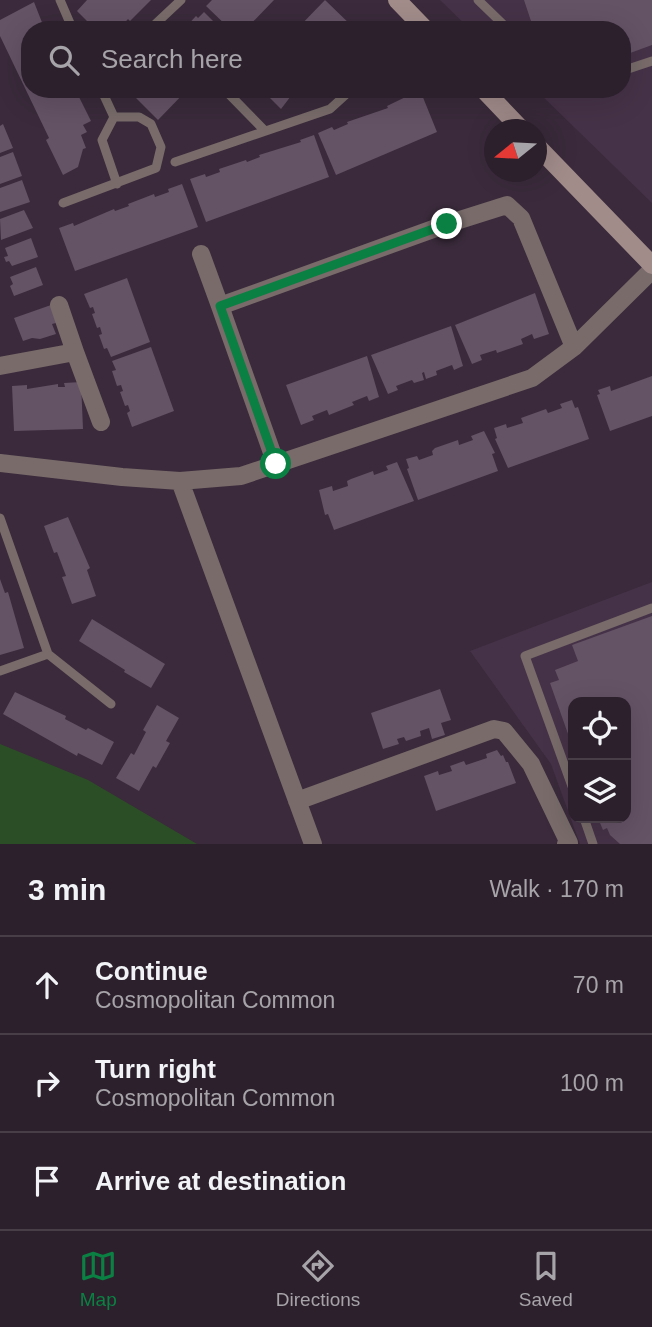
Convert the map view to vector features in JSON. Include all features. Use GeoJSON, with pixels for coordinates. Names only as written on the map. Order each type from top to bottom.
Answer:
{"type":"FeatureCollection","features":[{"type":"Feature","properties":{"kind":"street"},"geometry":{"type":"LineString","coordinates":[[397,0],[414,21]]}},
{"type":"Feature","properties":{"kind":"street"},"geometry":{"type":"LineString","coordinates":[[492,98],[512,119]]}},
{"type":"Feature","properties":{"kind":"street"},"geometry":{"type":"LineString","coordinates":[[0,463],[180,481],[241,476],[532,378],[574,347],[652,267],[547,156]]}},
{"type":"Feature","properties":{"kind":"street"},"geometry":{"type":"LineString","coordinates":[[220,306],[507,205],[521,218],[574,347]]}},
{"type":"Feature","properties":{"kind":"street"},"geometry":{"type":"LineString","coordinates":[[201,254],[276,464]]}},
{"type":"Feature","properties":{"kind":"street"},"geometry":{"type":"LineString","coordinates":[[59,305],[101,422]]}},
{"type":"Feature","properties":{"kind":"street"},"geometry":{"type":"LineString","coordinates":[[0,366],[75,352]]}},
{"type":"Feature","properties":{"kind":"street"},"geometry":{"type":"LineString","coordinates":[[180,481],[313,844]]}},
{"type":"Feature","properties":{"kind":"street"},"geometry":{"type":"LineString","coordinates":[[297,801],[494,729],[504,731],[531,764],[568,844]]}},
{"type":"Feature","properties":{"kind":"lane"},"geometry":{"type":"LineString","coordinates":[[60,0],[70,21]]}},
{"type":"Feature","properties":{"kind":"lane"},"geometry":{"type":"LineString","coordinates":[[159,21],[181,0]]}},
{"type":"Feature","properties":{"kind":"lane"},"geometry":{"type":"LineString","coordinates":[[478,0],[500,21]]}},
{"type":"Feature","properties":{"kind":"lane"},"geometry":{"type":"LineString","coordinates":[[631,68],[652,61]]}},
{"type":"Feature","properties":{"kind":"lane"},"geometry":{"type":"LineString","coordinates":[[105,98],[114,117]]}},
{"type":"Feature","properties":{"kind":"lane"},"geometry":{"type":"LineString","coordinates":[[234,98],[265,131]]}},
{"type":"Feature","properties":{"kind":"lane"},"geometry":{"type":"LineString","coordinates":[[175,162],[330,110],[343,98]]}},
{"type":"Feature","properties":{"kind":"lane"},"geometry":{"type":"LineString","coordinates":[[62,203],[156,168],[161,147],[151,124],[139,117],[114,117]]}},
{"type":"Feature","properties":{"kind":"lane"},"geometry":{"type":"LineString","coordinates":[[114,117],[102,140],[117,184]]}},
{"type":"Feature","properties":{"kind":"lane"},"geometry":{"type":"LineString","coordinates":[[0,518],[48,654],[111,704]]}},
{"type":"Feature","properties":{"kind":"lane"},"geometry":{"type":"LineString","coordinates":[[568,775],[525,656],[652,608]]}},
{"type":"Feature","properties":{"kind":"lane"},"geometry":{"type":"LineString","coordinates":[[0,671],[48,654]]}},
{"type":"Feature","properties":{"kind":"lane"},"geometry":{"type":"LineString","coordinates":[[586,823],[593,844]]}},
{"type":"Feature","properties":{"kind":"shaded area"},"geometry":{"type":"Polygon","coordinates":[[[440,0],[652,0],[652,203],[544,98],[631,98],[631,21],[462,21],[440,0]]]}},
{"type":"Feature","properties":{"kind":"shaded area"},"geometry":{"type":"Polygon","coordinates":[[[652,582],[652,844],[580,844],[572,823],[631,823],[631,697],[568,697],[568,811],[551,764],[470,651],[652,582]]]}},
{"type":"Feature","properties":{"kind":"green space"},"geometry":{"type":"Polygon","coordinates":[[[0,744],[88,780],[197,844],[0,844],[0,744]]]}},
{"type":"Feature","properties":{"kind":"building"},"geometry":{"type":"Polygon","coordinates":[[[87,0],[151,0],[130,21],[87,21],[77,11],[87,0]]]}},
{"type":"Feature","properties":{"kind":"building"},"geometry":{"type":"Polygon","coordinates":[[[212,0],[274,0],[254,21],[222,21],[206,6],[212,0]]]}},
{"type":"Feature","properties":{"kind":"building"},"geometry":{"type":"Polygon","coordinates":[[[325,0],[347,21],[305,21],[325,0]]]}},
{"type":"Feature","properties":{"kind":"building"},"geometry":{"type":"Polygon","coordinates":[[[524,0],[652,0],[652,45],[631,53],[631,21],[531,21],[524,0]]]}},
{"type":"Feature","properties":{"kind":"building"},"geometry":{"type":"Polygon","coordinates":[[[34,2],[41,21],[21,21],[21,80],[0,36],[0,20],[34,2]]]}},
{"type":"Feature","properties":{"kind":"building"},"geometry":{"type":"Polygon","coordinates":[[[204,12],[213,21],[191,21],[196,16],[198,18],[204,12]]]}},
{"type":"Feature","properties":{"kind":"building"},"geometry":{"type":"Polygon","coordinates":[[[30,98],[80,98],[91,121],[83,125],[87,132],[81,135],[86,148],[83,149],[78,167],[63,175],[46,140],[49,138],[30,98]]]}},
{"type":"Feature","properties":{"kind":"building"},"geometry":{"type":"Polygon","coordinates":[[[136,98],[179,98],[158,120],[136,98]]]}},
{"type":"Feature","properties":{"kind":"building"},"geometry":{"type":"Polygon","coordinates":[[[270,98],[289,98],[281,109],[270,98]]]}},
{"type":"Feature","properties":{"kind":"building"},"geometry":{"type":"Polygon","coordinates":[[[404,98],[423,98],[437,132],[336,175],[318,133],[332,127],[334,130],[348,124],[347,122],[388,108],[387,106],[404,98]]]}},
{"type":"Feature","properties":{"kind":"building"},"geometry":{"type":"Polygon","coordinates":[[[3,124],[13,148],[0,153],[0,126],[3,124]]]}},
{"type":"Feature","properties":{"kind":"building"},"geometry":{"type":"Polygon","coordinates":[[[314,135],[329,177],[206,222],[190,179],[205,174],[206,177],[220,172],[219,169],[246,160],[247,162],[314,135]]]}},
{"type":"Feature","properties":{"kind":"building"},"geometry":{"type":"Polygon","coordinates":[[[13,152],[22,176],[0,184],[0,157],[13,152]]]}},
{"type":"Feature","properties":{"kind":"building"},"geometry":{"type":"Polygon","coordinates":[[[22,180],[30,202],[0,212],[0,188],[22,180]]]}},
{"type":"Feature","properties":{"kind":"building"},"geometry":{"type":"Polygon","coordinates":[[[182,184],[198,227],[75,271],[59,228],[73,223],[74,226],[154,194],[155,197],[169,192],[168,189],[182,184]]]}},
{"type":"Feature","properties":{"kind":"building"},"geometry":{"type":"Polygon","coordinates":[[[24,210],[33,228],[1,240],[0,219],[24,210]]]}},
{"type":"Feature","properties":{"kind":"building"},"geometry":{"type":"Polygon","coordinates":[[[31,238],[38,257],[12,266],[9,261],[6,262],[4,257],[8,256],[5,248],[31,238]]]}},
{"type":"Feature","properties":{"kind":"building"},"geometry":{"type":"Polygon","coordinates":[[[36,267],[43,285],[14,296],[10,277],[36,267]]]}},
{"type":"Feature","properties":{"kind":"building"},"geometry":{"type":"Polygon","coordinates":[[[127,278],[150,342],[111,357],[107,348],[104,349],[99,335],[102,334],[100,327],[97,328],[92,314],[95,313],[93,307],[90,308],[84,294],[127,278]]]}},
{"type":"Feature","properties":{"kind":"building"},"geometry":{"type":"Polygon","coordinates":[[[535,293],[549,334],[534,339],[532,334],[521,339],[523,344],[497,353],[496,350],[480,355],[482,360],[472,364],[455,325],[535,293]]]}},
{"type":"Feature","properties":{"kind":"building"},"geometry":{"type":"Polygon","coordinates":[[[51,305],[56,318],[56,323],[52,324],[56,334],[23,341],[14,318],[51,305]]]}},
{"type":"Feature","properties":{"kind":"building"},"geometry":{"type":"Polygon","coordinates":[[[451,326],[463,366],[454,370],[452,365],[436,371],[437,375],[426,379],[424,372],[424,380],[414,383],[412,380],[396,386],[398,390],[388,394],[371,355],[451,326]]]}},
{"type":"Feature","properties":{"kind":"building"},"geometry":{"type":"Polygon","coordinates":[[[151,347],[174,411],[132,427],[127,413],[130,411],[128,405],[125,406],[120,392],[123,391],[121,385],[117,386],[112,371],[116,370],[112,361],[151,347]]]}},
{"type":"Feature","properties":{"kind":"building"},"geometry":{"type":"Polygon","coordinates":[[[367,356],[379,397],[369,401],[367,396],[352,402],[354,405],[329,415],[327,410],[312,416],[314,420],[301,425],[286,385],[367,356]]]}},
{"type":"Feature","properties":{"kind":"building"},"geometry":{"type":"Polygon","coordinates":[[[652,376],[652,416],[610,431],[597,395],[600,394],[598,390],[610,386],[611,391],[652,376]]]}},
{"type":"Feature","properties":{"kind":"building"},"geometry":{"type":"Polygon","coordinates":[[[81,382],[83,429],[14,431],[12,386],[27,385],[27,389],[58,384],[58,387],[65,387],[64,383],[81,382]]]}},
{"type":"Feature","properties":{"kind":"building"},"geometry":{"type":"Polygon","coordinates":[[[572,400],[575,408],[578,407],[589,439],[508,468],[495,439],[494,428],[506,424],[507,428],[523,423],[521,418],[546,409],[548,413],[562,408],[560,404],[572,400]]]}},
{"type":"Feature","properties":{"kind":"building"},"geometry":{"type":"Polygon","coordinates":[[[484,431],[495,453],[492,454],[498,471],[418,500],[406,459],[417,456],[419,460],[433,455],[435,448],[458,440],[459,445],[473,440],[471,436],[484,431]]]}},
{"type":"Feature","properties":{"kind":"building"},"geometry":{"type":"Polygon","coordinates":[[[397,462],[414,501],[334,530],[328,514],[325,515],[319,490],[332,486],[333,491],[348,486],[347,481],[351,479],[373,471],[374,475],[388,470],[386,466],[397,462]]]}},
{"type":"Feature","properties":{"kind":"building"},"geometry":{"type":"Polygon","coordinates":[[[68,517],[90,568],[87,570],[96,596],[72,604],[62,577],[66,576],[44,526],[68,517]]]}},
{"type":"Feature","properties":{"kind":"building"},"geometry":{"type":"Polygon","coordinates":[[[0,579],[5,593],[8,592],[24,648],[0,655],[0,579]]]}},
{"type":"Feature","properties":{"kind":"building"},"geometry":{"type":"Polygon","coordinates":[[[652,616],[652,844],[620,844],[607,828],[603,830],[600,823],[631,823],[631,697],[568,697],[568,734],[550,683],[559,680],[555,670],[578,661],[572,645],[652,616]]]}},
{"type":"Feature","properties":{"kind":"building"},"geometry":{"type":"Polygon","coordinates":[[[92,619],[165,664],[151,688],[79,641],[92,619]]]}},
{"type":"Feature","properties":{"kind":"building"},"geometry":{"type":"Polygon","coordinates":[[[440,689],[451,720],[441,723],[445,735],[432,739],[429,728],[420,731],[421,736],[406,741],[404,737],[397,739],[399,744],[383,749],[371,713],[440,689]]]}},
{"type":"Feature","properties":{"kind":"building"},"geometry":{"type":"Polygon","coordinates":[[[15,692],[114,742],[102,765],[78,753],[77,756],[3,714],[15,692]]]}},
{"type":"Feature","properties":{"kind":"building"},"geometry":{"type":"Polygon","coordinates":[[[157,705],[179,718],[166,741],[170,743],[139,791],[116,778],[131,753],[134,755],[146,732],[143,730],[157,705]]]}},
{"type":"Feature","properties":{"kind":"building"},"geometry":{"type":"Polygon","coordinates":[[[497,750],[508,762],[516,783],[436,811],[424,776],[438,771],[439,775],[452,771],[450,766],[464,761],[466,765],[487,758],[486,754],[497,750]]]}},
{"type":"Feature","properties":{"kind":"route"},"geometry":{"type":"LineString","coordinates":[[276,464],[220,306],[447,224]]}}]}
